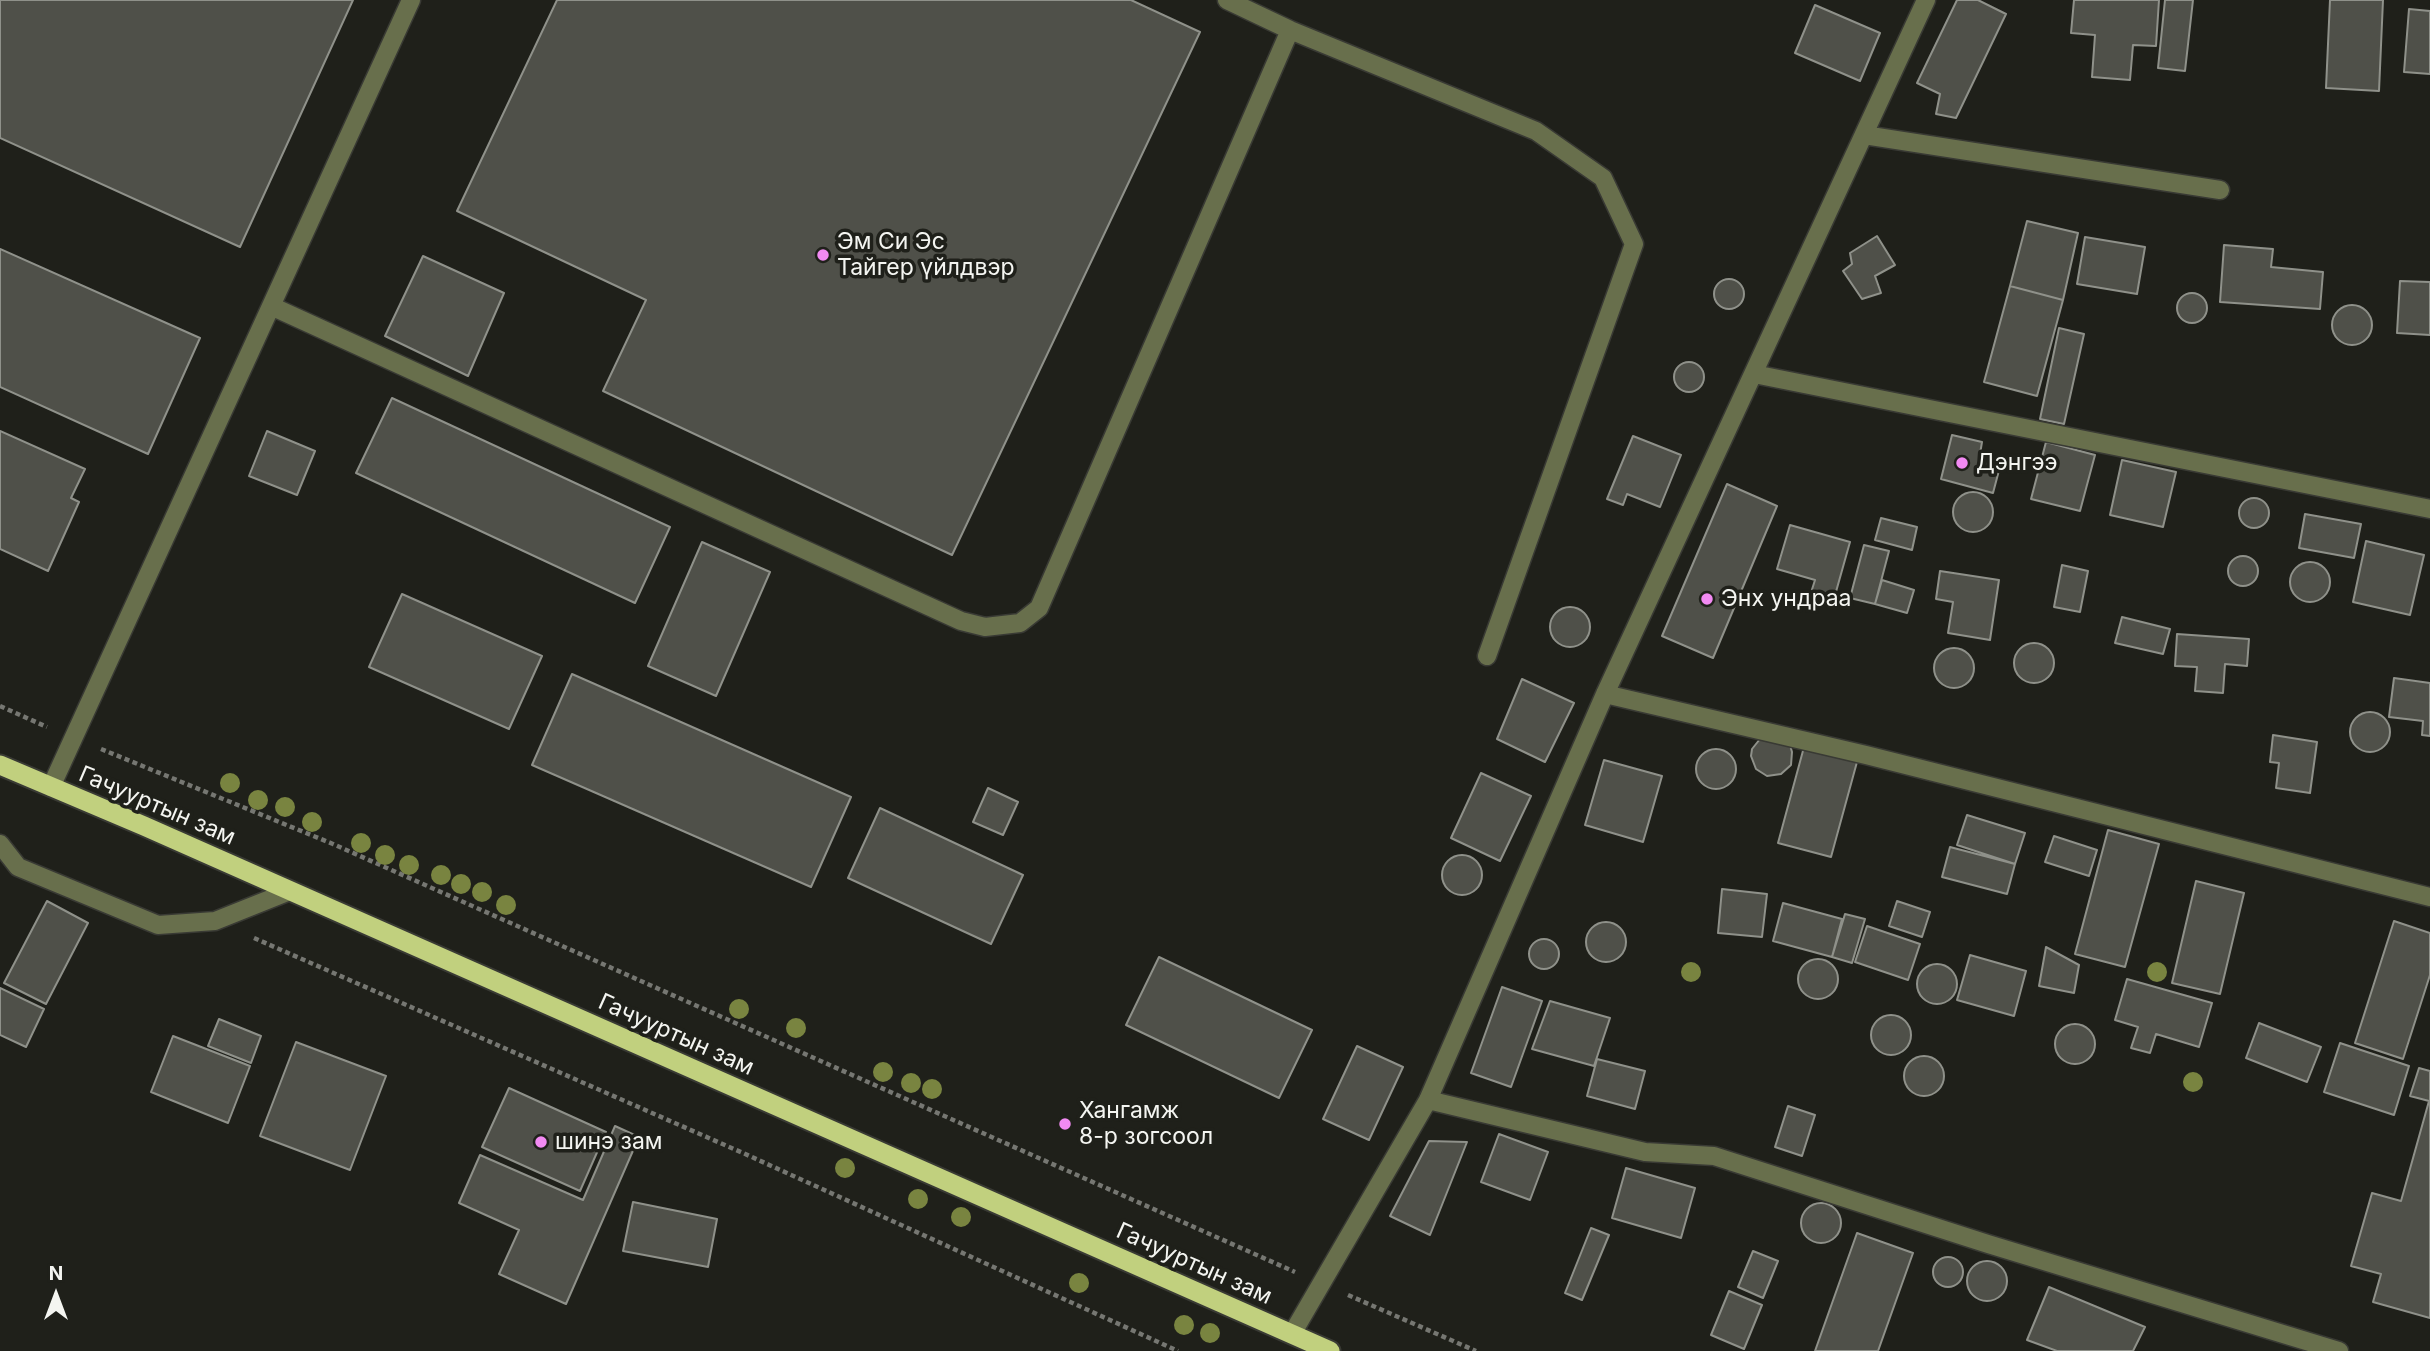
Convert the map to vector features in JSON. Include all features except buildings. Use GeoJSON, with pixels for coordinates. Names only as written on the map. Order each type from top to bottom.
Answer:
{"type":"FeatureCollection","features":[{"type":"Feature","properties":{"kind":"highway","name":"Гачууртын зам"},"geometry":{"type":"LineString","coordinates":[[0,765],[1330,1351]]}},
{"type":"Feature","properties":{"kind":"street"},"geometry":{"type":"LineString","coordinates":[[51,787],[411,0]]}},
{"type":"Feature","properties":{"kind":"street"},"geometry":{"type":"LineString","coordinates":[[1227,0],[1290,30],[1536,131],[1603,178],[1634,244],[1487,656]]}},
{"type":"Feature","properties":{"kind":"street"},"geometry":{"type":"LineString","coordinates":[[1292,1334],[1428,1100],[1605,694],[1926,0]]}},
{"type":"Feature","properties":{"kind":"street"},"geometry":{"type":"LineString","coordinates":[[271,306],[961,621],[985,627],[1020,623],[1039,608],[1290,30]]}},
{"type":"Feature","properties":{"kind":"street"},"geometry":{"type":"LineString","coordinates":[[1864,135],[2220,190]]}},
{"type":"Feature","properties":{"kind":"street"},"geometry":{"type":"LineString","coordinates":[[1754,374],[2430,509]]}},
{"type":"Feature","properties":{"kind":"street"},"geometry":{"type":"LineString","coordinates":[[1605,694],[1841,749],[2430,897]]}},
{"type":"Feature","properties":{"kind":"street"},"geometry":{"type":"LineString","coordinates":[[0,844],[18,867],[158,925],[215,921],[290,891]]}},
{"type":"Feature","properties":{"kind":"street"},"geometry":{"type":"LineString","coordinates":[[1428,1100],[1645,1152],[1714,1156],[1962,1236],[2339,1351]]}},
{"type":"Feature","properties":{"kind":"path"},"geometry":{"type":"LineString","coordinates":[[0,706],[332,844],[1476,1351]]}},
{"type":"Feature","properties":{"kind":"path"},"geometry":{"type":"LineString","coordinates":[[215,921],[731,1147],[1178,1351]]}},
{"type":"Feature","properties":{"kind":"place","name":"Эм Си Эс Тайгер үйлдвэр"},"geometry":{"type":"Point","coordinates":[823,255]}},
{"type":"Feature","properties":{"kind":"place","name":"Дэнгээ"},"geometry":{"type":"Point","coordinates":[1962,463]}},
{"type":"Feature","properties":{"kind":"place","name":"Энх ундраа"},"geometry":{"type":"Point","coordinates":[1707,599]}},
{"type":"Feature","properties":{"kind":"place","name":"Хангамж 8-р зогсоол"},"geometry":{"type":"Point","coordinates":[1065,1124]}},
{"type":"Feature","properties":{"kind":"place","name":"шинэ зам"},"geometry":{"type":"Point","coordinates":[541,1142]}}]}
